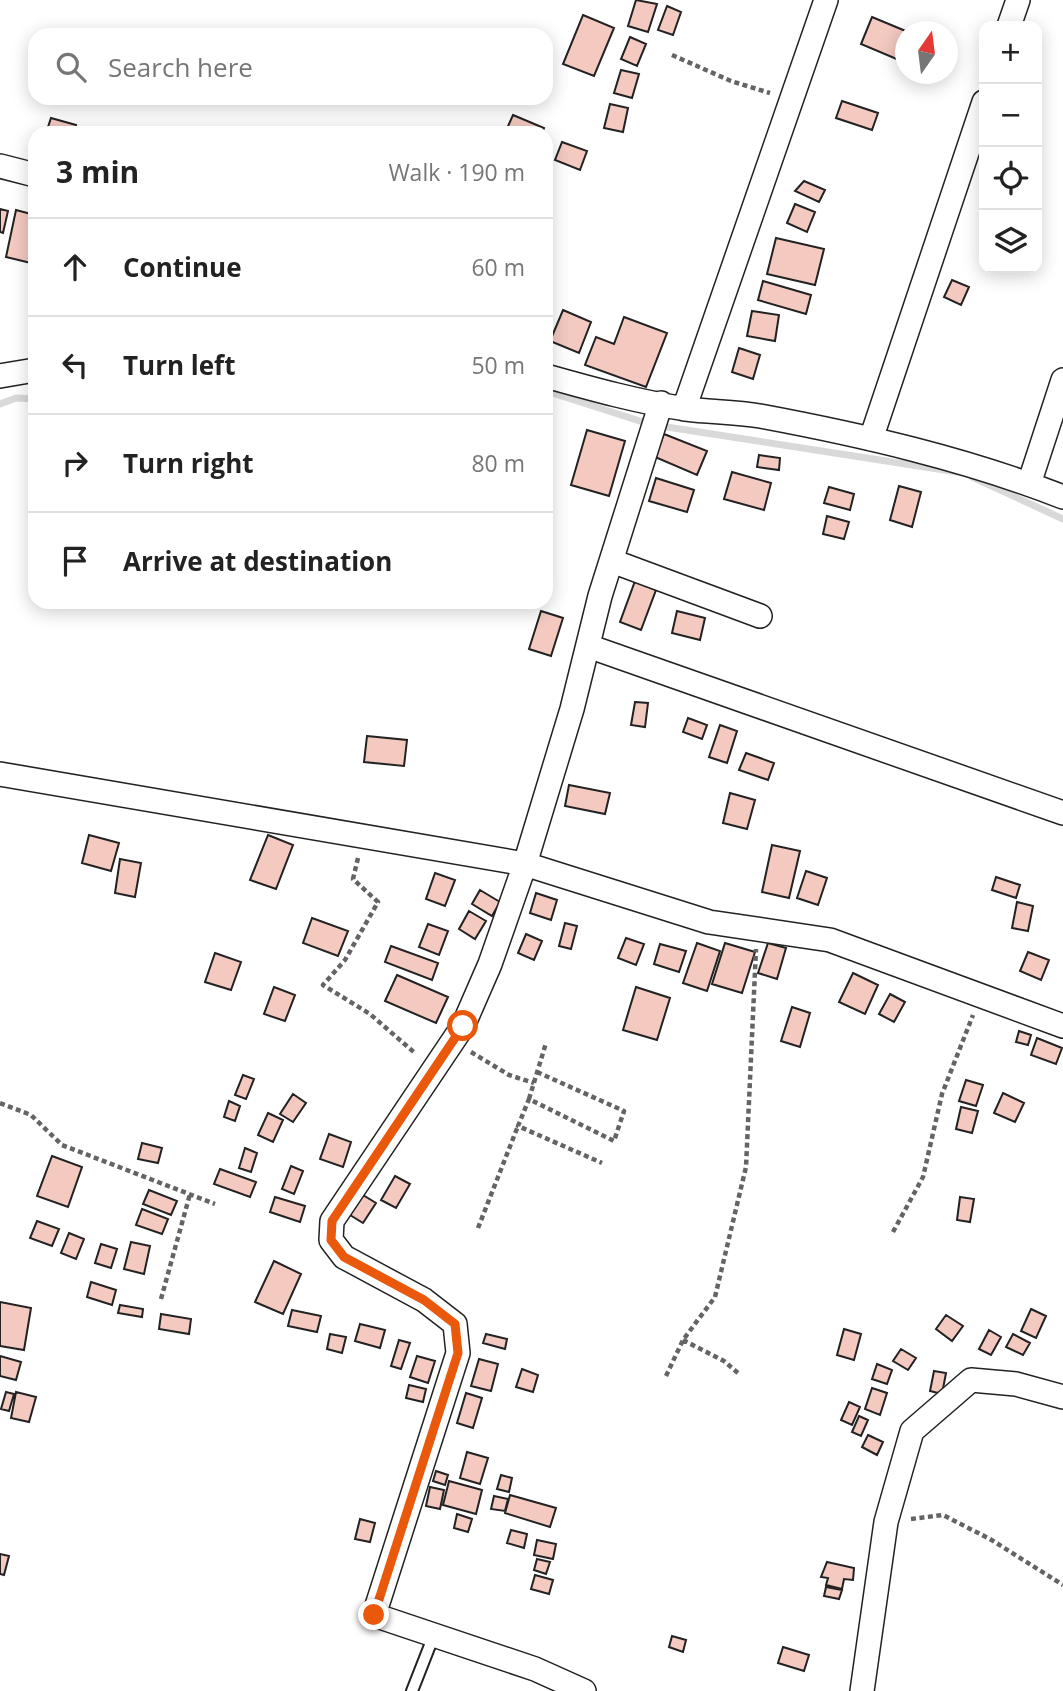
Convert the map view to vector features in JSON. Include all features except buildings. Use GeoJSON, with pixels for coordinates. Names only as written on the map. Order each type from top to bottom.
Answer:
{"type":"FeatureCollection","features":[{"type":"Feature","properties":{"kind":"street"},"geometry":{"type":"LineString","coordinates":[[584,1691],[549,1684],[434,1635],[374,1615],[458,1353],[455,1324],[424,1300],[344,1257],[331,1240],[332,1221],[463,1026],[490,964],[525,864],[611,561],[790,100],[826,0]]}},
{"type":"Feature","properties":{"kind":"street"},"geometry":{"type":"LineString","coordinates":[[1011,21],[1018,0]]}},
{"type":"Feature","properties":{"kind":"street"},"geometry":{"type":"LineString","coordinates":[[871,439],[979,117]]}},
{"type":"Feature","properties":{"kind":"street"},"geometry":{"type":"LineString","coordinates":[[0,166],[28,173]]}},
{"type":"Feature","properties":{"kind":"street"},"geometry":{"type":"LineString","coordinates":[[0,376],[28,371]]}},
{"type":"Feature","properties":{"kind":"street"},"geometry":{"type":"LineString","coordinates":[[553,378],[614,395],[672,406],[757,416],[871,439],[1029,484],[1063,497]]}},
{"type":"Feature","properties":{"kind":"street"},"geometry":{"type":"LineString","coordinates":[[1029,484],[1063,380]]}},
{"type":"Feature","properties":{"kind":"street"},"geometry":{"type":"LineString","coordinates":[[611,561],[760,616]]}},
{"type":"Feature","properties":{"kind":"street"},"geometry":{"type":"LineString","coordinates":[[588,646],[1063,813]]}},
{"type":"Feature","properties":{"kind":"street"},"geometry":{"type":"LineString","coordinates":[[0,774],[236,817],[364,835],[525,864],[709,922],[830,940],[1063,1026]]}},
{"type":"Feature","properties":{"kind":"street"},"geometry":{"type":"LineString","coordinates":[[862,1691],[886,1522],[912,1431],[971,1380],[1016,1384],[1063,1397]]}},
{"type":"Feature","properties":{"kind":"lane"},"geometry":{"type":"LineString","coordinates":[[412,1691],[434,1635]]}},
{"type":"Feature","properties":{"kind":"path"},"geometry":{"type":"LineString","coordinates":[[672,55],[731,81],[790,100]]}},
{"type":"Feature","properties":{"kind":"path"},"geometry":{"type":"LineString","coordinates":[[364,835],[353,879],[378,902],[345,960],[324,985],[370,1014],[433,1069]]}},
{"type":"Feature","properties":{"kind":"path"},"geometry":{"type":"LineString","coordinates":[[666,1376],[683,1340],[715,1297],[746,1167],[757,928]]}},
{"type":"Feature","properties":{"kind":"path"},"geometry":{"type":"LineString","coordinates":[[893,1232],[923,1177],[942,1094],[981,995]]}},
{"type":"Feature","properties":{"kind":"path"},"geometry":{"type":"LineString","coordinates":[[453,1040],[509,1075],[534,1083]]}},
{"type":"Feature","properties":{"kind":"path"},"geometry":{"type":"LineString","coordinates":[[478,1228],[529,1099],[546,1043]]}},
{"type":"Feature","properties":{"kind":"path"},"geometry":{"type":"LineString","coordinates":[[529,1099],[614,1141],[624,1111],[537,1072]]}},
{"type":"Feature","properties":{"kind":"path"},"geometry":{"type":"LineString","coordinates":[[0,1103],[31,1115],[62,1145],[215,1204]]}},
{"type":"Feature","properties":{"kind":"path"},"geometry":{"type":"LineString","coordinates":[[518,1126],[602,1163]]}},
{"type":"Feature","properties":{"kind":"path"},"geometry":{"type":"LineString","coordinates":[[161,1299],[190,1194]]}},
{"type":"Feature","properties":{"kind":"path"},"geometry":{"type":"LineString","coordinates":[[683,1340],[724,1361],[739,1374]]}},
{"type":"Feature","properties":{"kind":"path"},"geometry":{"type":"LineString","coordinates":[[886,1522],[943,1515],[990,1539],[1063,1585]]}},
{"type":"Feature","properties":{"kind":"waterway"},"geometry":{"type":"LineString","coordinates":[[553,393],[646,423]]}},
{"type":"Feature","properties":{"kind":"waterway"},"geometry":{"type":"LineString","coordinates":[[0,404],[16,398],[28,399]]}},
{"type":"Feature","properties":{"kind":"waterway"},"geometry":{"type":"LineString","coordinates":[[667,427],[957,472]]}},
{"type":"Feature","properties":{"kind":"waterway"},"geometry":{"type":"LineString","coordinates":[[972,477],[1063,519]]}},
{"type":"Feature","properties":{"kind":"route"},"geometry":{"type":"LineString","coordinates":[[374,1615],[458,1353],[455,1324],[424,1300],[344,1257],[331,1240],[332,1221],[463,1026]]}}]}
